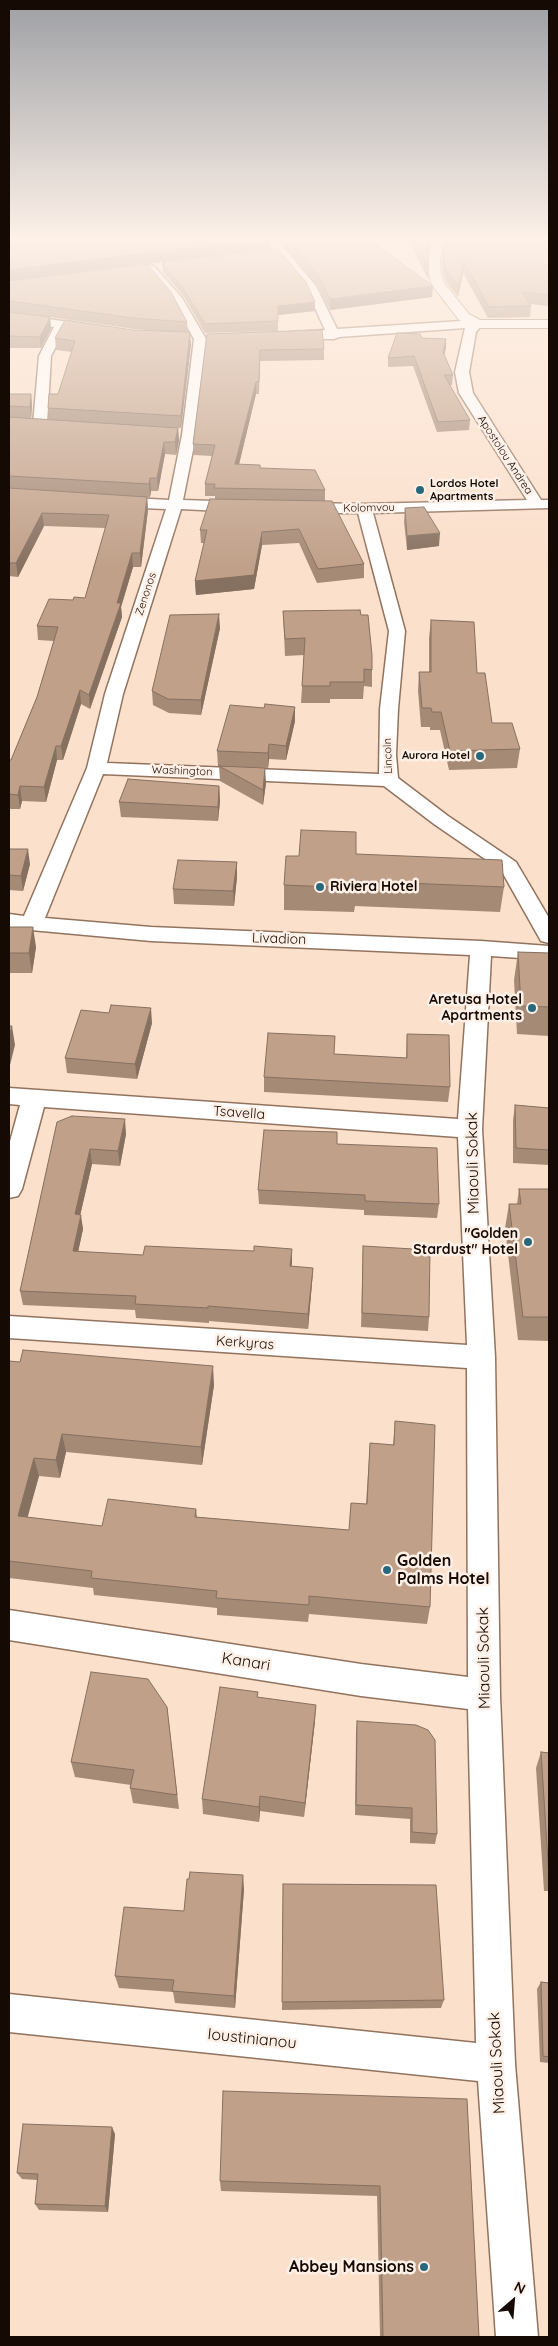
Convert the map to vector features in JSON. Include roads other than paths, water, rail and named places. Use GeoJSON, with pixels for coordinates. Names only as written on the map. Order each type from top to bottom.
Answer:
{"type":"FeatureCollection","features":[{"type":"Feature","properties":{"kind":"street"},"geometry":{"type":"LineString","coordinates":[[40,424],[45,356],[49,348]]}},
{"type":"Feature","properties":{"kind":"street","name":"Zenonos"},"geometry":{"type":"LineString","coordinates":[[32,923],[96,768],[114,694],[175,505],[203,348]]}},
{"type":"Feature","properties":{"kind":"street","name":"Apostolou Andrea"},"geometry":{"type":"LineString","coordinates":[[467,348],[462,372],[466,393],[487,429],[543,503]]}},
{"type":"Feature","properties":{"kind":"street"},"geometry":{"type":"LineString","coordinates":[[24,424],[58,425]]}},
{"type":"Feature","properties":{"kind":"street"},"geometry":{"type":"LineString","coordinates":[[171,433],[189,434]]}},
{"type":"Feature","properties":{"kind":"street"},"geometry":{"type":"LineString","coordinates":[[97,501],[255,507]]}},
{"type":"Feature","properties":{"kind":"street","name":"Kolomvou"},"geometry":{"type":"LineString","coordinates":[[285,508],[364,509],[543,503]]}},
{"type":"Feature","properties":{"kind":"street","name":"Lincoln"},"geometry":{"type":"LineString","coordinates":[[364,509],[397,631],[389,710],[387,755],[389,780],[441,820],[509,866],[549,936]]}},
{"type":"Feature","properties":{"kind":"street","name":"Washington"},"geometry":{"type":"LineString","coordinates":[[96,768],[389,780]]}},
{"type":"Feature","properties":{"kind":"street","name":"Livadion"},"geometry":{"type":"LineString","coordinates":[[9,921],[151,934],[481,948],[549,953]]}},
{"type":"Feature","properties":{"kind":"street","name":"Miaouli Sokak"},"geometry":{"type":"LineString","coordinates":[[481,948],[470,1129],[481,1357],[484,1695],[496,2064],[517,2337]]}},
{"type":"Feature","properties":{"kind":"street","name":"Tsavella"},"geometry":{"type":"LineString","coordinates":[[9,1096],[470,1129]]}},
{"type":"Feature","properties":{"kind":"street"},"geometry":{"type":"LineString","coordinates":[[9,1189],[34,1098]]}},
{"type":"Feature","properties":{"kind":"street","name":"Kerkyras"},"geometry":{"type":"LineString","coordinates":[[9,1327],[481,1357]]}},
{"type":"Feature","properties":{"kind":"street","name":"Kanari"},"geometry":{"type":"LineString","coordinates":[[9,1625],[361,1680],[484,1695]]}},
{"type":"Feature","properties":{"kind":"street","name":"Ioustinianou"},"geometry":{"type":"LineString","coordinates":[[9,2013],[496,2064]]}},
{"type":"Feature","properties":{"kind":"place","name":"Lordos Hotel Apartments"},"geometry":{"type":"Point","coordinates":[420,490]}},
{"type":"Feature","properties":{"kind":"place","name":"Aurora Hotel"},"geometry":{"type":"Point","coordinates":[480,756]}},
{"type":"Feature","properties":{"kind":"place","name":"Riviera Hotel"},"geometry":{"type":"Point","coordinates":[320,887]}},
{"type":"Feature","properties":{"kind":"place","name":"Aretusa Hotel Apartments"},"geometry":{"type":"Point","coordinates":[532,1008]}},
{"type":"Feature","properties":{"kind":"place","name":"\"Golden Stardust\" Hotel"},"geometry":{"type":"Point","coordinates":[528,1242]}},
{"type":"Feature","properties":{"kind":"place","name":"Golden Palms Hotel"},"geometry":{"type":"Point","coordinates":[387,1570]}},
{"type":"Feature","properties":{"kind":"place","name":"Abbey Mansions"},"geometry":{"type":"Point","coordinates":[424,2267]}}]}
